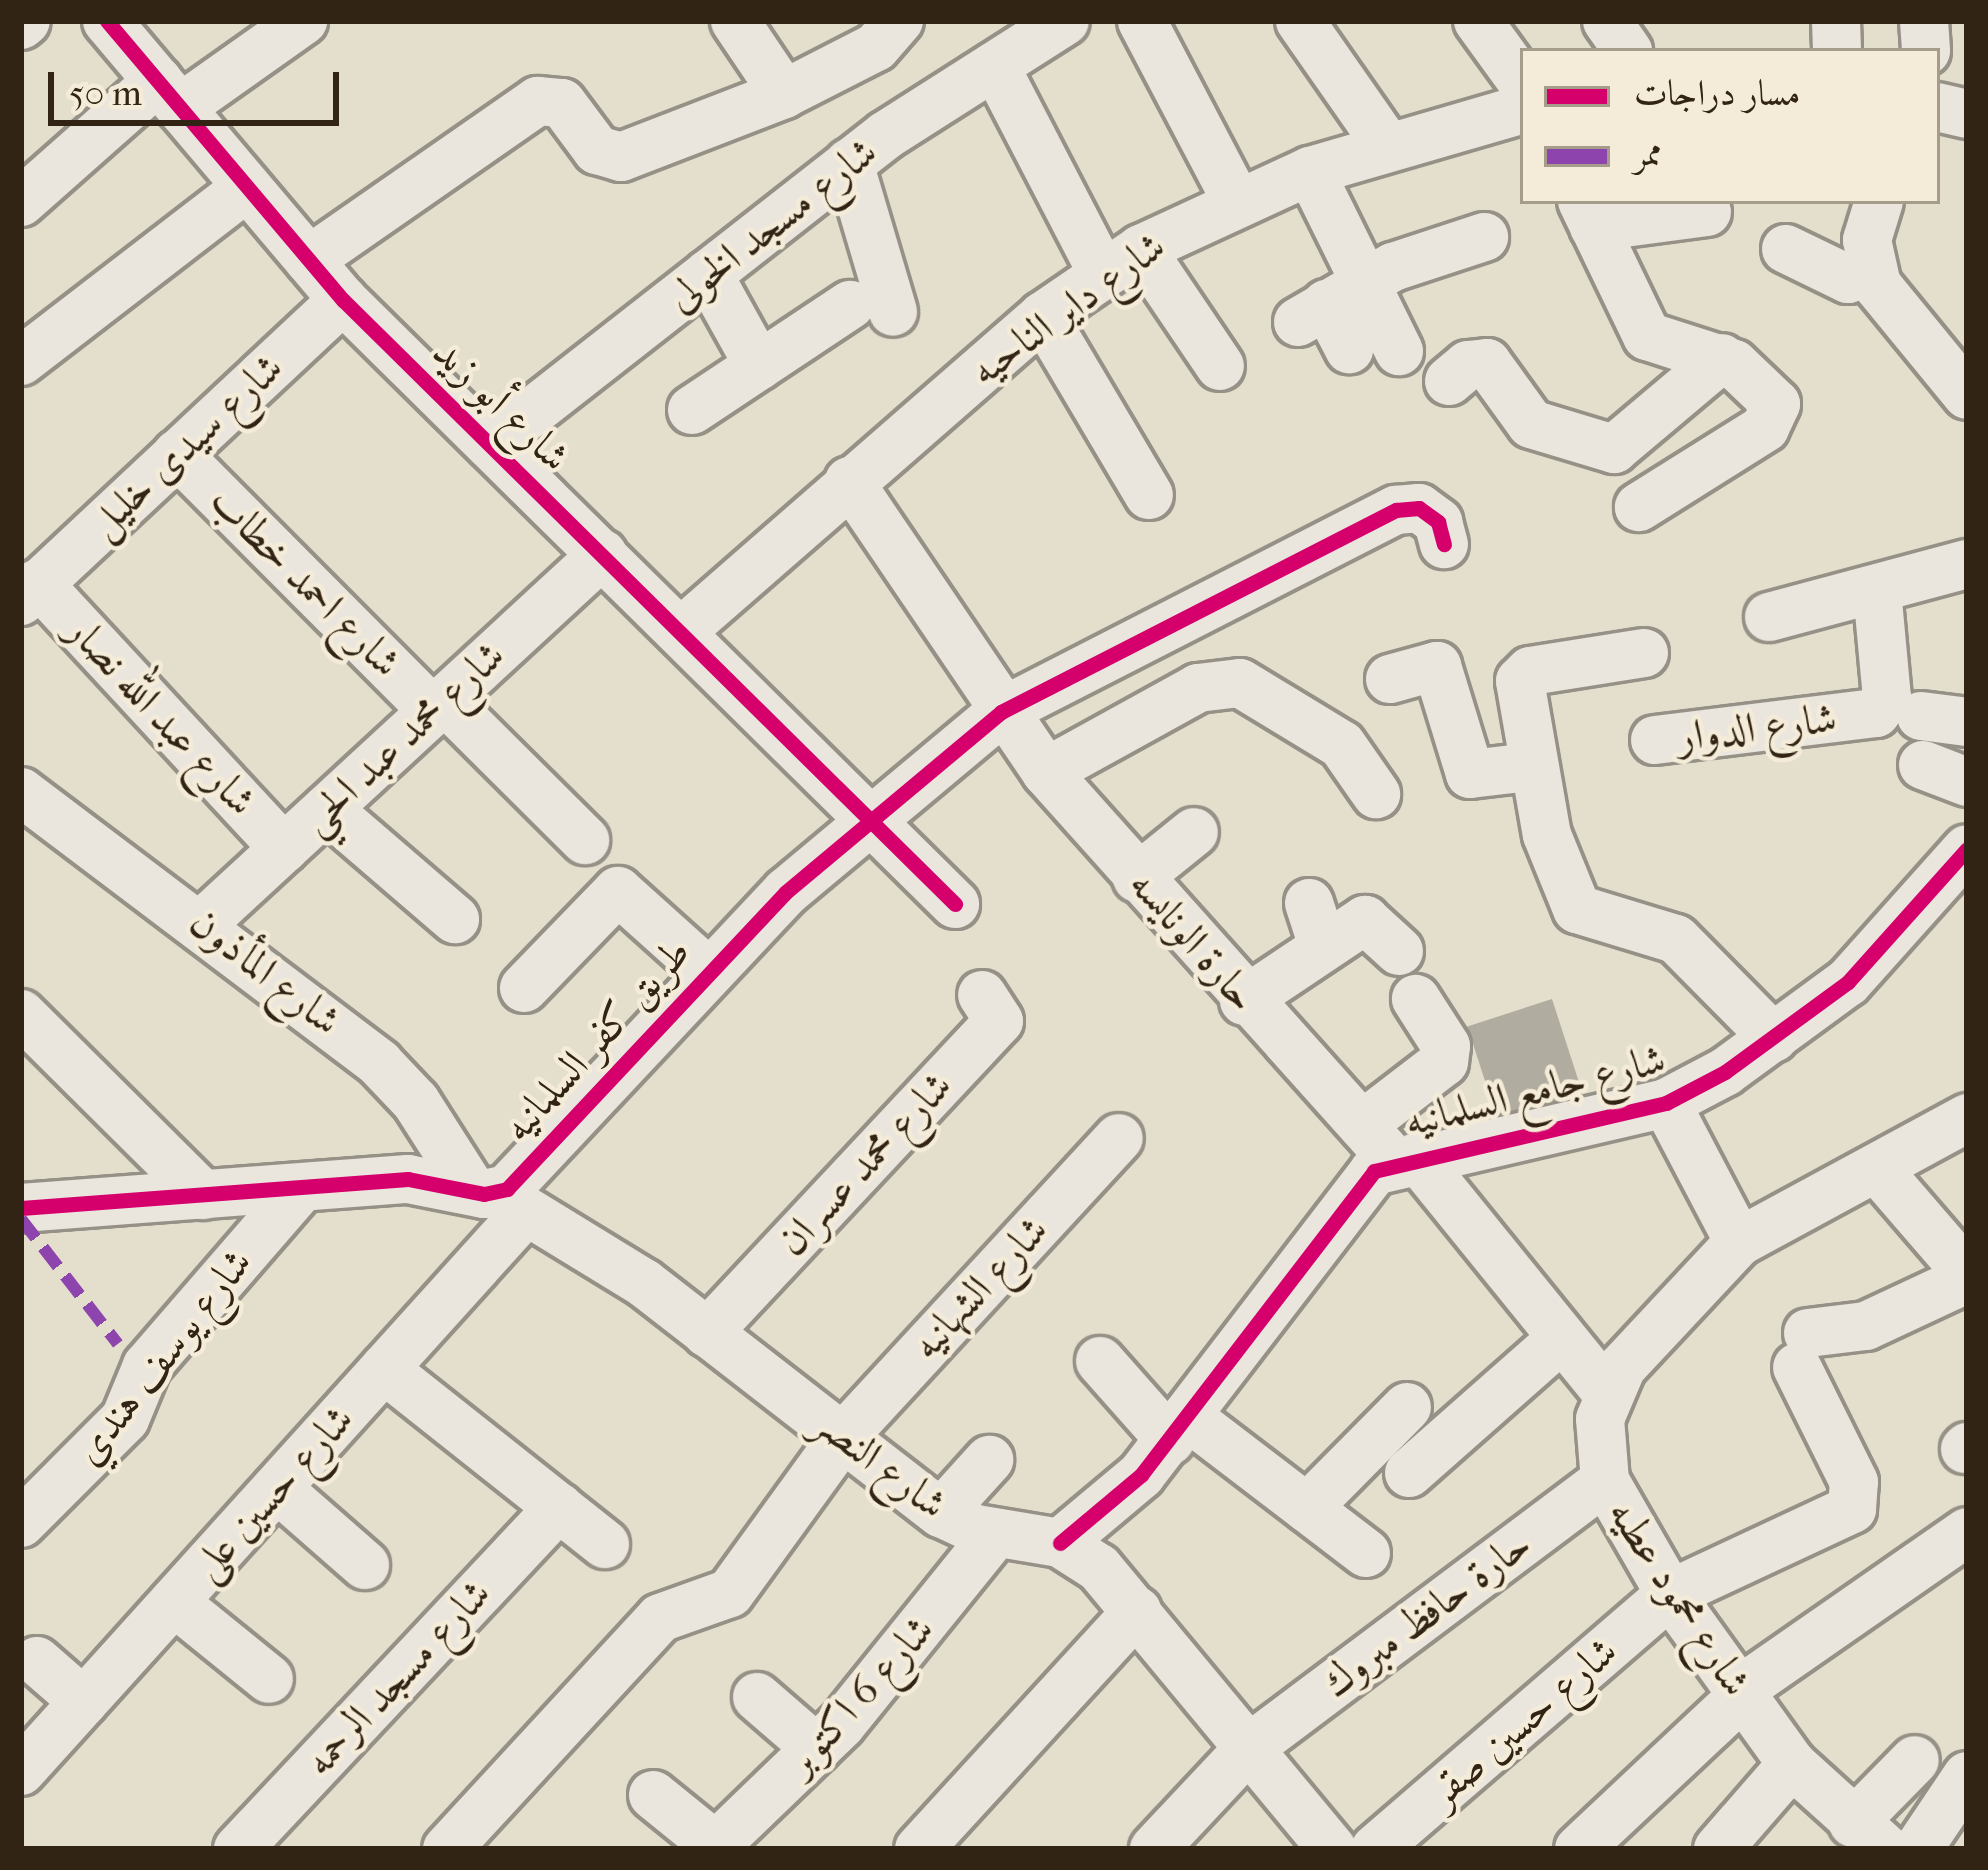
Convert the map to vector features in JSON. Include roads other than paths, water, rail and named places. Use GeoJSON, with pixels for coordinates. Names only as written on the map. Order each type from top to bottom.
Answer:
{"type":"FeatureCollection","features":[{"type":"Feature","properties":{"kind":"street","name":"شارع أبو زيد"},"geometry":{"type":"LineString","coordinates":[[107,21],[343,300],[683,630],[955,904]]}},
{"type":"Feature","properties":{"kind":"street"},"geometry":{"type":"LineString","coordinates":[[21,202],[169,95],[303,21]]}},
{"type":"Feature","properties":{"kind":"street"},"geometry":{"type":"LineString","coordinates":[[735,21],[784,94]]}},
{"type":"Feature","properties":{"kind":"street"},"geometry":{"type":"LineString","coordinates":[[309,260],[548,97],[612,158],[784,94],[876,47],[898,21]]}},
{"type":"Feature","properties":{"kind":"street","name":"شارع مسجد الخولى"},"geometry":{"type":"LineString","coordinates":[[490,445],[849,163],[1065,21]]}},
{"type":"Feature","properties":{"kind":"street"},"geometry":{"type":"LineString","coordinates":[[1142,21],[1236,200]]}},
{"type":"Feature","properties":{"kind":"street"},"geometry":{"type":"LineString","coordinates":[[1300,21],[1388,147]]}},
{"type":"Feature","properties":{"kind":"street"},"geometry":{"type":"LineString","coordinates":[[1478,21],[1520,79]]}},
{"type":"Feature","properties":{"kind":"street"},"geometry":{"type":"LineString","coordinates":[[1607,21],[1626,48]]}},
{"type":"Feature","properties":{"kind":"street"},"geometry":{"type":"LineString","coordinates":[[995,66],[1122,261],[1220,366]]}},
{"type":"Feature","properties":{"kind":"street","name":"شارع داير الناحيه"},"geometry":{"type":"LineString","coordinates":[[683,630],[848,481],[1043,316],[1122,261],[1236,200],[1310,171],[1520,110]]}},
{"type":"Feature","properties":{"kind":"street"},"geometry":{"type":"LineString","coordinates":[[692,410],[758,366],[871,308],[849,163]]}},
{"type":"Feature","properties":{"kind":"street"},"geometry":{"type":"LineString","coordinates":[[1310,171],[1329,302],[1349,349]]}},
{"type":"Feature","properties":{"kind":"street"},"geometry":{"type":"LineString","coordinates":[[21,361],[247,187]]}},
{"type":"Feature","properties":{"kind":"street"},"geometry":{"type":"LineString","coordinates":[[1878,204],[1868,263],[1877,285],[1967,395]]}},
{"type":"Feature","properties":{"kind":"street"},"geometry":{"type":"LineString","coordinates":[[1640,506],[1777,414],[1770,395],[1722,358],[1647,336],[1588,214],[1708,212]]}},
{"type":"Feature","properties":{"kind":"street"},"geometry":{"type":"LineString","coordinates":[[1329,302],[1484,237]]}},
{"type":"Feature","properties":{"kind":"street"},"geometry":{"type":"LineString","coordinates":[[1786,249],[1848,279],[1868,263]]}},
{"type":"Feature","properties":{"kind":"street"},"geometry":{"type":"LineString","coordinates":[[708,274],[758,366]]}},
{"type":"Feature","properties":{"kind":"street","name":"شارع سيدى خليل"},"geometry":{"type":"LineString","coordinates":[[27,590],[343,300]]}},
{"type":"Feature","properties":{"kind":"street"},"geometry":{"type":"LineString","coordinates":[[1329,302],[1399,351]]}},
{"type":"Feature","properties":{"kind":"street"},"geometry":{"type":"LineString","coordinates":[[1043,316],[1149,496]]}},
{"type":"Feature","properties":{"kind":"street"},"geometry":{"type":"LineString","coordinates":[[1449,381],[1468,365],[1487,363],[1532,424],[1614,448],[1722,358]]}},
{"type":"Feature","properties":{"kind":"street","name":"شارع احمد خطاب"},"geometry":{"type":"LineString","coordinates":[[177,454],[585,840]]}},
{"type":"Feature","properties":{"kind":"street","name":"حارة الونايسه"},"geometry":{"type":"LineString","coordinates":[[848,481],[1046,772],[1244,1001],[1362,1125],[1405,1160],[1607,1394]]}},
{"type":"Feature","properties":{"kind":"street","name":"طريق كفر السلمانيه"},"geometry":{"type":"LineString","coordinates":[[498,1199],[517,1184],[706,970],[870,818],[1001,712],[1247,580],[1396,510],[1419,508],[1438,522],[1444,544]]}},
{"type":"Feature","properties":{"kind":"street","name":"شارع محمد عبد الحي"},"geometry":{"type":"LineString","coordinates":[[203,923],[603,554]]}},
{"type":"Feature","properties":{"kind":"street"},"geometry":{"type":"LineString","coordinates":[[1769,617],[1967,564]]}},
{"type":"Feature","properties":{"kind":"street","name":"شارع عبد الله نصار"},"geometry":{"type":"LineString","coordinates":[[27,590],[284,848]]}},
{"type":"Feature","properties":{"kind":"street","name":"شارع الدوار"},"geometry":{"type":"LineString","coordinates":[[1655,740],[1876,712],[1887,698],[1876,591]]}},
{"type":"Feature","properties":{"kind":"street"},"geometry":{"type":"LineString","coordinates":[[1644,653],[1524,674],[1530,766],[1577,909],[1676,939],[1774,1038]]}},
{"type":"Feature","properties":{"kind":"street"},"geometry":{"type":"LineString","coordinates":[[1390,679],[1437,666],[1470,774],[1530,766]]}},
{"type":"Feature","properties":{"kind":"street"},"geometry":{"type":"LineString","coordinates":[[1046,772],[1198,688],[1240,683],[1342,746],[1376,794]]}},
{"type":"Feature","properties":{"kind":"street","name":"شارع المأذون"},"geometry":{"type":"LineString","coordinates":[[21,792],[203,923],[380,1064],[498,1199]]}},
{"type":"Feature","properties":{"kind":"street"},"geometry":{"type":"LineString","coordinates":[[327,809],[454,920]]}},
{"type":"Feature","properties":{"kind":"street"},"geometry":{"type":"LineString","coordinates":[[1137,878],[1194,832]]}},
{"type":"Feature","properties":{"kind":"street","name":"شارع جامع السلمانيه"},"geometry":{"type":"LineString","coordinates":[[1060,1543],[1142,1475],[1356,1189],[1405,1160],[1666,1103],[1774,1038],[1848,982],[1967,849]]}},
{"type":"Feature","properties":{"kind":"street"},"geometry":{"type":"LineString","coordinates":[[524,988],[618,891],[706,970]]}},
{"type":"Feature","properties":{"kind":"street"},"geometry":{"type":"LineString","coordinates":[[1244,1001],[1317,925],[1365,920],[1400,951]]}},
{"type":"Feature","properties":{"kind":"street","name":"شارع محمد عسران"},"geometry":{"type":"LineString","coordinates":[[707,1333],[999,1022],[982,995]]}},
{"type":"Feature","properties":{"kind":"street"},"geometry":{"type":"LineString","coordinates":[[1362,1125],[1444,1062],[1446,1046],[1416,999]]}},
{"type":"Feature","properties":{"kind":"street"},"geometry":{"type":"LineString","coordinates":[[21,1014],[203,1195]]}},
{"type":"Feature","properties":{"kind":"street"},"geometry":{"type":"LineString","coordinates":[[1666,1103],[1728,1252]]}},
{"type":"Feature","properties":{"kind":"street"},"geometry":{"type":"LineString","coordinates":[[1607,1394],[1622,1367],[1728,1252],[1967,1118]]}},
{"type":"Feature","properties":{"kind":"street","name":"شارع الشهانيه"},"geometry":{"type":"LineString","coordinates":[[447,1849],[676,1609],[730,1593],[842,1438],[1119,1138]]}},
{"type":"Feature","properties":{"kind":"street"},"geometry":{"type":"LineString","coordinates":[[1878,1169],[1967,1276]]}},
{"type":"Feature","properties":{"kind":"street"},"geometry":{"type":"LineString","coordinates":[[26,1203],[408,1179],[498,1199]]}},
{"type":"Feature","properties":{"kind":"street","name":"شارع يوسف هندي"},"geometry":{"type":"LineString","coordinates":[[21,1523],[125,1419],[147,1366],[301,1188]]}},
{"type":"Feature","properties":{"kind":"street","name":"شارع النصر"},"geometry":{"type":"LineString","coordinates":[[498,1199],[605,1258],[941,1513],[996,1533],[1060,1543],[1099,1568],[1332,1849]]}},
{"type":"Feature","properties":{"kind":"street","name":"شارع حسين على"},"geometry":{"type":"LineString","coordinates":[[21,1772],[384,1369],[498,1199]]}},
{"type":"Feature","properties":{"kind":"street","name":"شارع حسين صقر"},"geometry":{"type":"LineString","coordinates":[[1375,1849],[1670,1594],[1852,1510],[1854,1482],[1803,1350],[1865,1326],[1967,1276]]}},
{"type":"Feature","properties":{"kind":"street"},"geometry":{"type":"LineString","coordinates":[[1409,1472],[1562,1338]]}},
{"type":"Feature","properties":{"kind":"street"},"geometry":{"type":"LineString","coordinates":[[1100,1361],[1179,1428],[1307,1508],[1366,1553]]}},
{"type":"Feature","properties":{"kind":"street"},"geometry":{"type":"LineString","coordinates":[[384,1369],[605,1544]]}},
{"type":"Feature","properties":{"kind":"street","name":"شارع محمود عطيه"},"geometry":{"type":"LineString","coordinates":[[1607,1394],[1600,1419],[1605,1481],[1670,1594],[1792,1764],[1870,1836]]}},
{"type":"Feature","properties":{"kind":"street"},"geometry":{"type":"LineString","coordinates":[[1307,1508],[1407,1408]]}},
{"type":"Feature","properties":{"kind":"street"},"geometry":{"type":"LineString","coordinates":[[941,1513],[989,1460]]}},
{"type":"Feature","properties":{"kind":"street","name":"حارة حافظ مبروك"},"geometry":{"type":"LineString","coordinates":[[1154,1849],[1249,1748],[1605,1481]]}},
{"type":"Feature","properties":{"kind":"street"},"geometry":{"type":"LineString","coordinates":[[277,1487],[365,1564]]}},
{"type":"Feature","properties":{"kind":"street","name":"شارع مسجد الرحمه"},"geometry":{"type":"LineString","coordinates":[[238,1849],[559,1507]]}},
{"type":"Feature","properties":{"kind":"street"},"geometry":{"type":"LineString","coordinates":[[1579,1849],[1739,1694],[1967,1532]]}},
{"type":"Feature","properties":{"kind":"street","name":"شارع 6 اكتوبر"},"geometry":{"type":"LineString","coordinates":[[714,1847],[817,1748],[924,1630],[996,1533]]}},
{"type":"Feature","properties":{"kind":"street"},"geometry":{"type":"LineString","coordinates":[[174,1602],[268,1679]]}},
{"type":"Feature","properties":{"kind":"street"},"geometry":{"type":"LineString","coordinates":[[919,1849],[1137,1611]]}},
{"type":"Feature","properties":{"kind":"street"},"geometry":{"type":"LineString","coordinates":[[37,1661],[84,1702]]}},
{"type":"Feature","properties":{"kind":"street"},"geometry":{"type":"LineString","coordinates":[[757,1697],[817,1748]]}},
{"type":"Feature","properties":{"kind":"street"},"geometry":{"type":"LineString","coordinates":[[1870,1836],[1916,1760]]}},
{"type":"Feature","properties":{"kind":"street"},"geometry":{"type":"LineString","coordinates":[[1718,1849],[1792,1764]]}},
{"type":"Feature","properties":{"kind":"street"},"geometry":{"type":"LineString","coordinates":[[1918,1849],[1967,1776]]}},
{"type":"Feature","properties":{"kind":"street"},"geometry":{"type":"LineString","coordinates":[[653,1796],[714,1847]]}}]}
